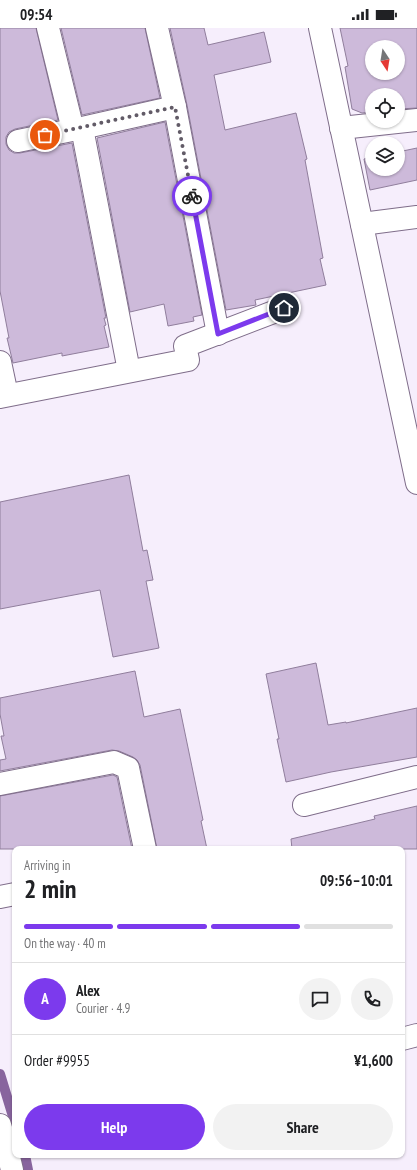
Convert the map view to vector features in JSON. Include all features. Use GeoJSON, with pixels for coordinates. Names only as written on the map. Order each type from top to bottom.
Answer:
{"type":"FeatureCollection","features":[{"type":"Feature","properties":{"kind":"street"},"geometry":{"type":"LineString","coordinates":[[48,28],[77,129],[129,372]]}},
{"type":"Feature","properties":{"kind":"street"},"geometry":{"type":"LineString","coordinates":[[158,28],[175,107],[218,334]]}},
{"type":"Feature","properties":{"kind":"street"},"geometry":{"type":"LineString","coordinates":[[320,28],[362,224],[412,437],[417,483]]}},
{"type":"Feature","properties":{"kind":"street"},"geometry":{"type":"LineString","coordinates":[[18,140],[77,129],[175,107]]}},
{"type":"Feature","properties":{"kind":"street"},"geometry":{"type":"LineString","coordinates":[[341,128],[417,120]]}},
{"type":"Feature","properties":{"kind":"street"},"geometry":{"type":"LineString","coordinates":[[362,224],[417,217]]}},
{"type":"Feature","properties":{"kind":"street"},"geometry":{"type":"LineString","coordinates":[[0,362],[4,396],[188,360],[185,346],[284,308]]}},
{"type":"Feature","properties":{"kind":"street"},"geometry":{"type":"LineString","coordinates":[[0,784],[114,762],[128,768],[144,846]]}},
{"type":"Feature","properties":{"kind":"street"},"geometry":{"type":"LineString","coordinates":[[304,805],[417,777]]}},
{"type":"Feature","properties":{"kind":"street"},"geometry":{"type":"LineString","coordinates":[[0,897],[12,895]]}},
{"type":"Feature","properties":{"kind":"street"},"geometry":{"type":"LineString","coordinates":[[405,1038],[417,1035]]}},
{"type":"Feature","properties":{"kind":"street"},"geometry":{"type":"LineString","coordinates":[[0,1125],[12,1170]]}},
{"type":"Feature","properties":{"kind":"building"},"geometry":{"type":"Polygon","coordinates":[[[0,28],[36,28],[58,120],[15,129],[9,132],[6,137],[6,144],[9,150],[14,153],[20,153],[72,143],[106,318],[104,318],[106,325],[104,326],[109,347],[62,356],[62,353],[13,363],[7,338],[9,338],[0,291],[0,28]]]}},
{"type":"Feature","properties":{"kind":"building"},"geometry":{"type":"Polygon","coordinates":[[[61,28],[145,28],[160,98],[82,115],[61,28]]]}},
{"type":"Feature","properties":{"kind":"building"},"geometry":{"type":"Polygon","coordinates":[[[170,28],[204,28],[208,45],[264,32],[271,62],[214,75],[225,130],[296,113],[307,159],[305,160],[323,258],[320,259],[326,285],[255,300],[256,305],[226,310],[187,105],[170,28]]]}},
{"type":"Feature","properties":{"kind":"building"},"geometry":{"type":"Polygon","coordinates":[[[340,28],[417,28],[417,108],[405,109],[405,88],[365,88],[365,113],[352,109],[345,67],[348,66],[340,28]]]}},
{"type":"Feature","properties":{"kind":"building"},"geometry":{"type":"Polygon","coordinates":[[[165,122],[202,315],[193,317],[194,321],[168,326],[164,304],[130,312],[97,138],[165,122]]]}},
{"type":"Feature","properties":{"kind":"building"},"geometry":{"type":"Polygon","coordinates":[[[417,148],[417,180],[370,190],[367,176],[405,176],[405,151],[417,148]]]}},
{"type":"Feature","properties":{"kind":"building"},"geometry":{"type":"Polygon","coordinates":[[[129,475],[143,551],[147,550],[153,580],[146,581],[159,648],[113,657],[100,590],[0,609],[0,502],[129,475]]]}},
{"type":"Feature","properties":{"kind":"building"},"geometry":{"type":"Polygon","coordinates":[[[316,663],[328,725],[346,723],[417,708],[417,757],[331,772],[286,782],[266,674],[316,663]]]}},
{"type":"Feature","properties":{"kind":"building"},"geometry":{"type":"Polygon","coordinates":[[[135,671],[144,717],[180,709],[203,820],[201,821],[206,846],[156,846],[140,765],[133,757],[119,751],[112,750],[0,771],[0,760],[6,759],[1,736],[4,736],[0,714],[0,698],[135,671]]]}},
{"type":"Feature","properties":{"kind":"building"},"geometry":{"type":"Polygon","coordinates":[[[113,775],[117,777],[131,846],[12,846],[12,849],[0,849],[0,796],[113,775]]]}},
{"type":"Feature","properties":{"kind":"building"},"geometry":{"type":"Polygon","coordinates":[[[417,806],[417,849],[405,849],[405,846],[292,846],[291,839],[375,819],[374,816],[417,806]]]}},
{"type":"Feature","properties":{"kind":"waterway"},"geometry":{"type":"LineString","coordinates":[[0,1074],[12,1113]]}},
{"type":"Feature","properties":{"kind":"waterway"},"geometry":{"type":"LineString","coordinates":[[26,1158],[28,1170]]}},
{"type":"Feature","properties":{"kind":"way so far"},"geometry":{"type":"LineString","coordinates":[[45,135],[175,107],[192,196]]}},
{"type":"Feature","properties":{"kind":"route"},"geometry":{"type":"LineString","coordinates":[[192,196],[218,334],[284,308]]}}]}
